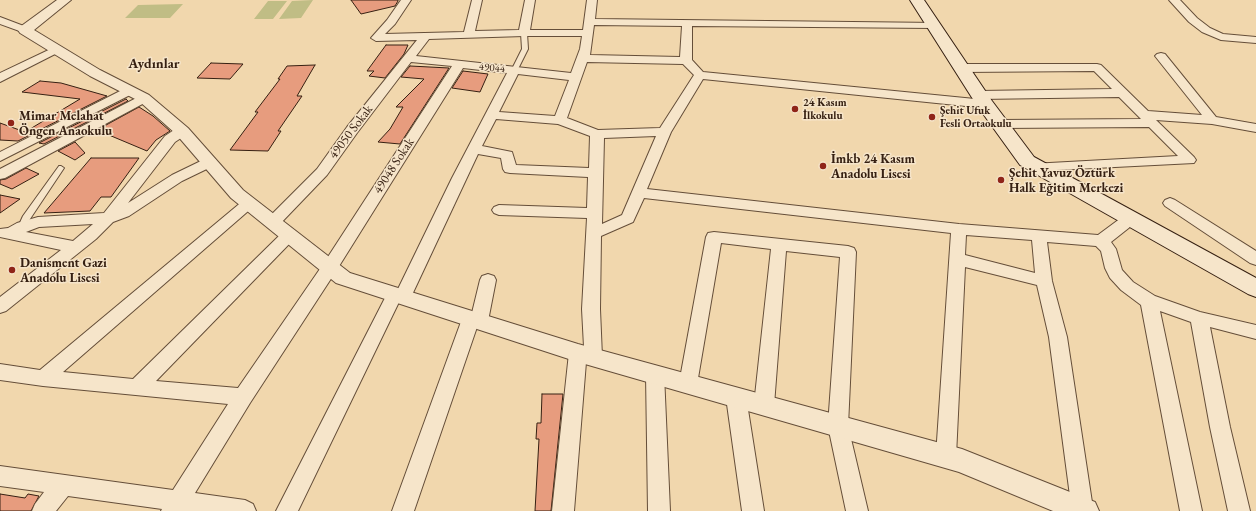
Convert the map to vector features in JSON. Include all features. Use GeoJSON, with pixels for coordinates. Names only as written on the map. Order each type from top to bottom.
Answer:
{"type":"FeatureCollection","features":[{"type":"Feature","properties":{"kind":"main road"},"geometry":{"type":"LineString","coordinates":[[917,0],[982,99],[1026,162],[1256,288]]}},
{"type":"Feature","properties":{"kind":"street"},"geometry":{"type":"LineString","coordinates":[[25,30],[65,0]]}},
{"type":"Feature","properties":{"kind":"street"},"geometry":{"type":"LineString","coordinates":[[406,0],[391,22],[376,38],[524,33],[588,27],[687,24],[934,25]]}},
{"type":"Feature","properties":{"kind":"street"},"geometry":{"type":"LineString","coordinates":[[468,35],[477,0]]}},
{"type":"Feature","properties":{"kind":"street"},"geometry":{"type":"LineString","coordinates":[[524,33],[530,0]]}},
{"type":"Feature","properties":{"kind":"street"},"geometry":{"type":"LineString","coordinates":[[560,120],[586,49],[592,0]]}},
{"type":"Feature","properties":{"kind":"street"},"geometry":{"type":"LineString","coordinates":[[1174,0],[1193,20],[1206,30],[1221,37],[1254,43]]}},
{"type":"Feature","properties":{"kind":"street"},"geometry":{"type":"LineString","coordinates":[[0,20],[25,30],[95,73],[136,94],[182,131],[237,194],[343,278],[585,355],[962,461],[1084,510]]}},
{"type":"Feature","properties":{"kind":"street"},"geometry":{"type":"LineString","coordinates":[[686,61],[687,24]]}},
{"type":"Feature","properties":{"kind":"street","name":"49050 Sokak"},"geometry":{"type":"LineString","coordinates":[[137,387],[281,228],[352,130],[425,37]]}},
{"type":"Feature","properties":{"kind":"street"},"geometry":{"type":"LineString","coordinates":[[0,78],[57,50]]}},
{"type":"Feature","properties":{"kind":"street"},"geometry":{"type":"LineString","coordinates":[[1161,56],[1212,120]]}},
{"type":"Feature","properties":{"kind":"street","name":"49044"},"geometry":{"type":"LineString","coordinates":[[408,58],[576,77]]}},
{"type":"Feature","properties":{"kind":"street"},"geometry":{"type":"LineString","coordinates":[[583,58],[686,61],[700,75],[982,99],[1122,93]]}},
{"type":"Feature","properties":{"kind":"street","name":"49048 Sokak"},"geometry":{"type":"LineString","coordinates":[[175,506],[243,397],[330,267],[459,64]]}},
{"type":"Feature","properties":{"kind":"street"},"geometry":{"type":"LineString","coordinates":[[962,68],[1097,67],[1189,160],[1036,167]]}},
{"type":"Feature","properties":{"kind":"street"},"geometry":{"type":"LineString","coordinates":[[287,511],[514,70]]}},
{"type":"Feature","properties":{"kind":"street"},"geometry":{"type":"LineString","coordinates":[[594,233],[628,218],[640,193],[664,132],[700,75]]}},
{"type":"Feature","properties":{"kind":"street"},"geometry":{"type":"LineString","coordinates":[[0,157],[136,94]]}},
{"type":"Feature","properties":{"kind":"street"},"geometry":{"type":"LineString","coordinates":[[0,175],[136,94]]}},
{"type":"Feature","properties":{"kind":"street"},"geometry":{"type":"LineString","coordinates":[[491,115],[560,120],[597,134],[664,132]]}},
{"type":"Feature","properties":{"kind":"street"},"geometry":{"type":"LineString","coordinates":[[1000,124],[1149,119],[1212,120],[1256,128]]}},
{"type":"Feature","properties":{"kind":"street"},"geometry":{"type":"LineString","coordinates":[[0,306],[75,247],[108,218],[170,139],[182,131]]}},
{"type":"Feature","properties":{"kind":"street"},"geometry":{"type":"LineString","coordinates":[[564,511],[592,309],[597,134]]}},
{"type":"Feature","properties":{"kind":"street"},"geometry":{"type":"LineString","coordinates":[[474,149],[507,155],[510,169],[596,172]]}},
{"type":"Feature","properties":{"kind":"street"},"geometry":{"type":"LineString","coordinates":[[11,231],[38,222],[108,218],[124,212],[177,178],[210,162]]}},
{"type":"Feature","properties":{"kind":"street"},"geometry":{"type":"LineString","coordinates":[[640,193],[959,228],[1101,241],[1130,219]]}},
{"type":"Feature","properties":{"kind":"street"},"geometry":{"type":"LineString","coordinates":[[43,378],[249,203]]}},
{"type":"Feature","properties":{"kind":"street"},"geometry":{"type":"LineString","coordinates":[[1170,203],[1256,259]]}},
{"type":"Feature","properties":{"kind":"street"},"geometry":{"type":"LineString","coordinates":[[499,210],[594,213]]}},
{"type":"Feature","properties":{"kind":"street"},"geometry":{"type":"LineString","coordinates":[[946,456],[959,228]]}},
{"type":"Feature","properties":{"kind":"street"},"geometry":{"type":"LineString","coordinates":[[11,231],[75,247]]}},
{"type":"Feature","properties":{"kind":"street"},"geometry":{"type":"LineString","coordinates":[[1039,236],[1044,281],[1058,337],[1084,510]]}},
{"type":"Feature","properties":{"kind":"street"},"geometry":{"type":"LineString","coordinates":[[688,384],[714,237],[848,252],[838,426],[858,511]]}},
{"type":"Feature","properties":{"kind":"street"},"geometry":{"type":"LineString","coordinates":[[1101,241],[1108,249],[1113,268],[1121,280],[1133,291],[1148,301],[1199,318],[1256,332]]}},
{"type":"Feature","properties":{"kind":"street"},"geometry":{"type":"LineString","coordinates":[[764,405],[779,244]]}},
{"type":"Feature","properties":{"kind":"street"},"geometry":{"type":"LineString","coordinates":[[958,259],[1044,281]]}},
{"type":"Feature","properties":{"kind":"street"},"geometry":{"type":"LineString","coordinates":[[403,511],[475,320],[488,280]]}},
{"type":"Feature","properties":{"kind":"street"},"geometry":{"type":"LineString","coordinates":[[1148,301],[1191,511]]}},
{"type":"Feature","properties":{"kind":"street"},"geometry":{"type":"LineString","coordinates":[[1199,318],[1220,427],[1239,511]]}},
{"type":"Feature","properties":{"kind":"street"},"geometry":{"type":"LineString","coordinates":[[0,372],[43,378],[243,397]]}},
{"type":"Feature","properties":{"kind":"street"},"geometry":{"type":"LineString","coordinates":[[655,374],[659,511]]}},
{"type":"Feature","properties":{"kind":"street"},"geometry":{"type":"LineString","coordinates":[[736,397],[753,511]]}},
{"type":"Feature","properties":{"kind":"street"},"geometry":{"type":"LineString","coordinates":[[0,476],[63,485],[175,506],[245,511]]}},
{"type":"Feature","properties":{"kind":"street"},"geometry":{"type":"LineString","coordinates":[[43,511],[63,485]]}},
{"type":"Feature","properties":{"kind":"lane"},"geometry":{"type":"LineString","coordinates":[[514,70],[525,49],[524,33]]}},
{"type":"Feature","properties":{"kind":"lane"},"geometry":{"type":"LineString","coordinates":[[11,231],[26,218],[61,168]]}},
{"type":"Feature","properties":{"kind":"shaded area"},"geometry":{"type":"Polygon","coordinates":[[[313,0],[301,18],[279,19],[292,1],[313,0]]]}},
{"type":"Feature","properties":{"kind":"shaded area"},"geometry":{"type":"Polygon","coordinates":[[[268,1],[287,1],[273,19],[254,19],[268,1]]]}},
{"type":"Feature","properties":{"kind":"shaded area"},"geometry":{"type":"Polygon","coordinates":[[[183,4],[170,18],[125,18],[138,5],[183,4]]]}},
{"type":"Feature","properties":{"kind":"building"},"geometry":{"type":"Polygon","coordinates":[[[351,0],[398,1],[395,6],[361,14],[351,0]]]}},
{"type":"Feature","properties":{"kind":"building"},"geometry":{"type":"Polygon","coordinates":[[[386,45],[408,45],[404,54],[385,78],[369,76],[374,71],[367,71],[386,45]]]}},
{"type":"Feature","properties":{"kind":"building"},"geometry":{"type":"Polygon","coordinates":[[[211,63],[243,64],[230,79],[197,78],[211,63]]]}},
{"type":"Feature","properties":{"kind":"building"},"geometry":{"type":"Polygon","coordinates":[[[315,65],[297,96],[302,96],[278,131],[281,131],[268,151],[230,150],[258,112],[255,112],[280,79],[278,79],[287,66],[315,65]]]}},
{"type":"Feature","properties":{"kind":"building"},"geometry":{"type":"Polygon","coordinates":[[[410,66],[449,68],[400,144],[378,142],[390,129],[403,107],[396,107],[424,79],[401,77],[410,66]]]}},
{"type":"Feature","properties":{"kind":"building"},"geometry":{"type":"Polygon","coordinates":[[[463,71],[488,74],[480,92],[452,88],[463,71]]]}},
{"type":"Feature","properties":{"kind":"building"},"geometry":{"type":"Polygon","coordinates":[[[40,81],[61,83],[107,96],[18,141],[0,140],[0,123],[25,132],[80,99],[22,92],[40,81]]]}},
{"type":"Feature","properties":{"kind":"building"},"geometry":{"type":"Polygon","coordinates":[[[126,99],[128,101],[44,144],[39,143],[126,99]]]}},
{"type":"Feature","properties":{"kind":"building"},"geometry":{"type":"Polygon","coordinates":[[[139,107],[153,116],[170,131],[156,140],[147,151],[97,130],[139,107]]]}},
{"type":"Feature","properties":{"kind":"building"},"geometry":{"type":"Polygon","coordinates":[[[75,142],[85,153],[75,160],[58,151],[75,142]]]}},
{"type":"Feature","properties":{"kind":"building"},"geometry":{"type":"Polygon","coordinates":[[[91,158],[139,158],[111,197],[101,197],[90,211],[44,213],[91,158]]]}},
{"type":"Feature","properties":{"kind":"building"},"geometry":{"type":"Polygon","coordinates":[[[26,168],[39,174],[12,189],[0,184],[0,180],[6,179],[26,168]]]}},
{"type":"Feature","properties":{"kind":"building"},"geometry":{"type":"Polygon","coordinates":[[[0,195],[20,199],[0,213],[0,195]]]}},
{"type":"Feature","properties":{"kind":"building"},"geometry":{"type":"Polygon","coordinates":[[[542,394],[563,394],[551,511],[535,511],[539,439],[536,439],[537,423],[541,423],[542,394]]]}},
{"type":"Feature","properties":{"kind":"building"},"geometry":{"type":"Polygon","coordinates":[[[0,494],[25,498],[28,494],[39,496],[31,511],[0,511],[0,494]]]}},
{"type":"Feature","properties":{"kind":"place","name":"24 Kasım İlkokulu"},"geometry":{"type":"Point","coordinates":[795,109]}},
{"type":"Feature","properties":{"kind":"place","name":"Şehit Ufuk Fesli Ortaokulu"},"geometry":{"type":"Point","coordinates":[932,117]}},
{"type":"Feature","properties":{"kind":"place","name":"Mimar Melahat Öngen Anaokulu"},"geometry":{"type":"Point","coordinates":[11,123]}},
{"type":"Feature","properties":{"kind":"place","name":"İmkb 24 Kasım Anadolu Lisesi"},"geometry":{"type":"Point","coordinates":[823,166]}},
{"type":"Feature","properties":{"kind":"place","name":"Şehit Yavuz Öztürk Halk Eğitim Merkezi"},"geometry":{"type":"Point","coordinates":[1001,180]}},
{"type":"Feature","properties":{"kind":"place","name":"Danisment Gazi Anadolu Lisesi"},"geometry":{"type":"Point","coordinates":[12,270]}},
{"type":"Feature","properties":{"kind":"district","name":"Aydınlar"},"geometry":{"type":"Point","coordinates":[154,64]}}]}
